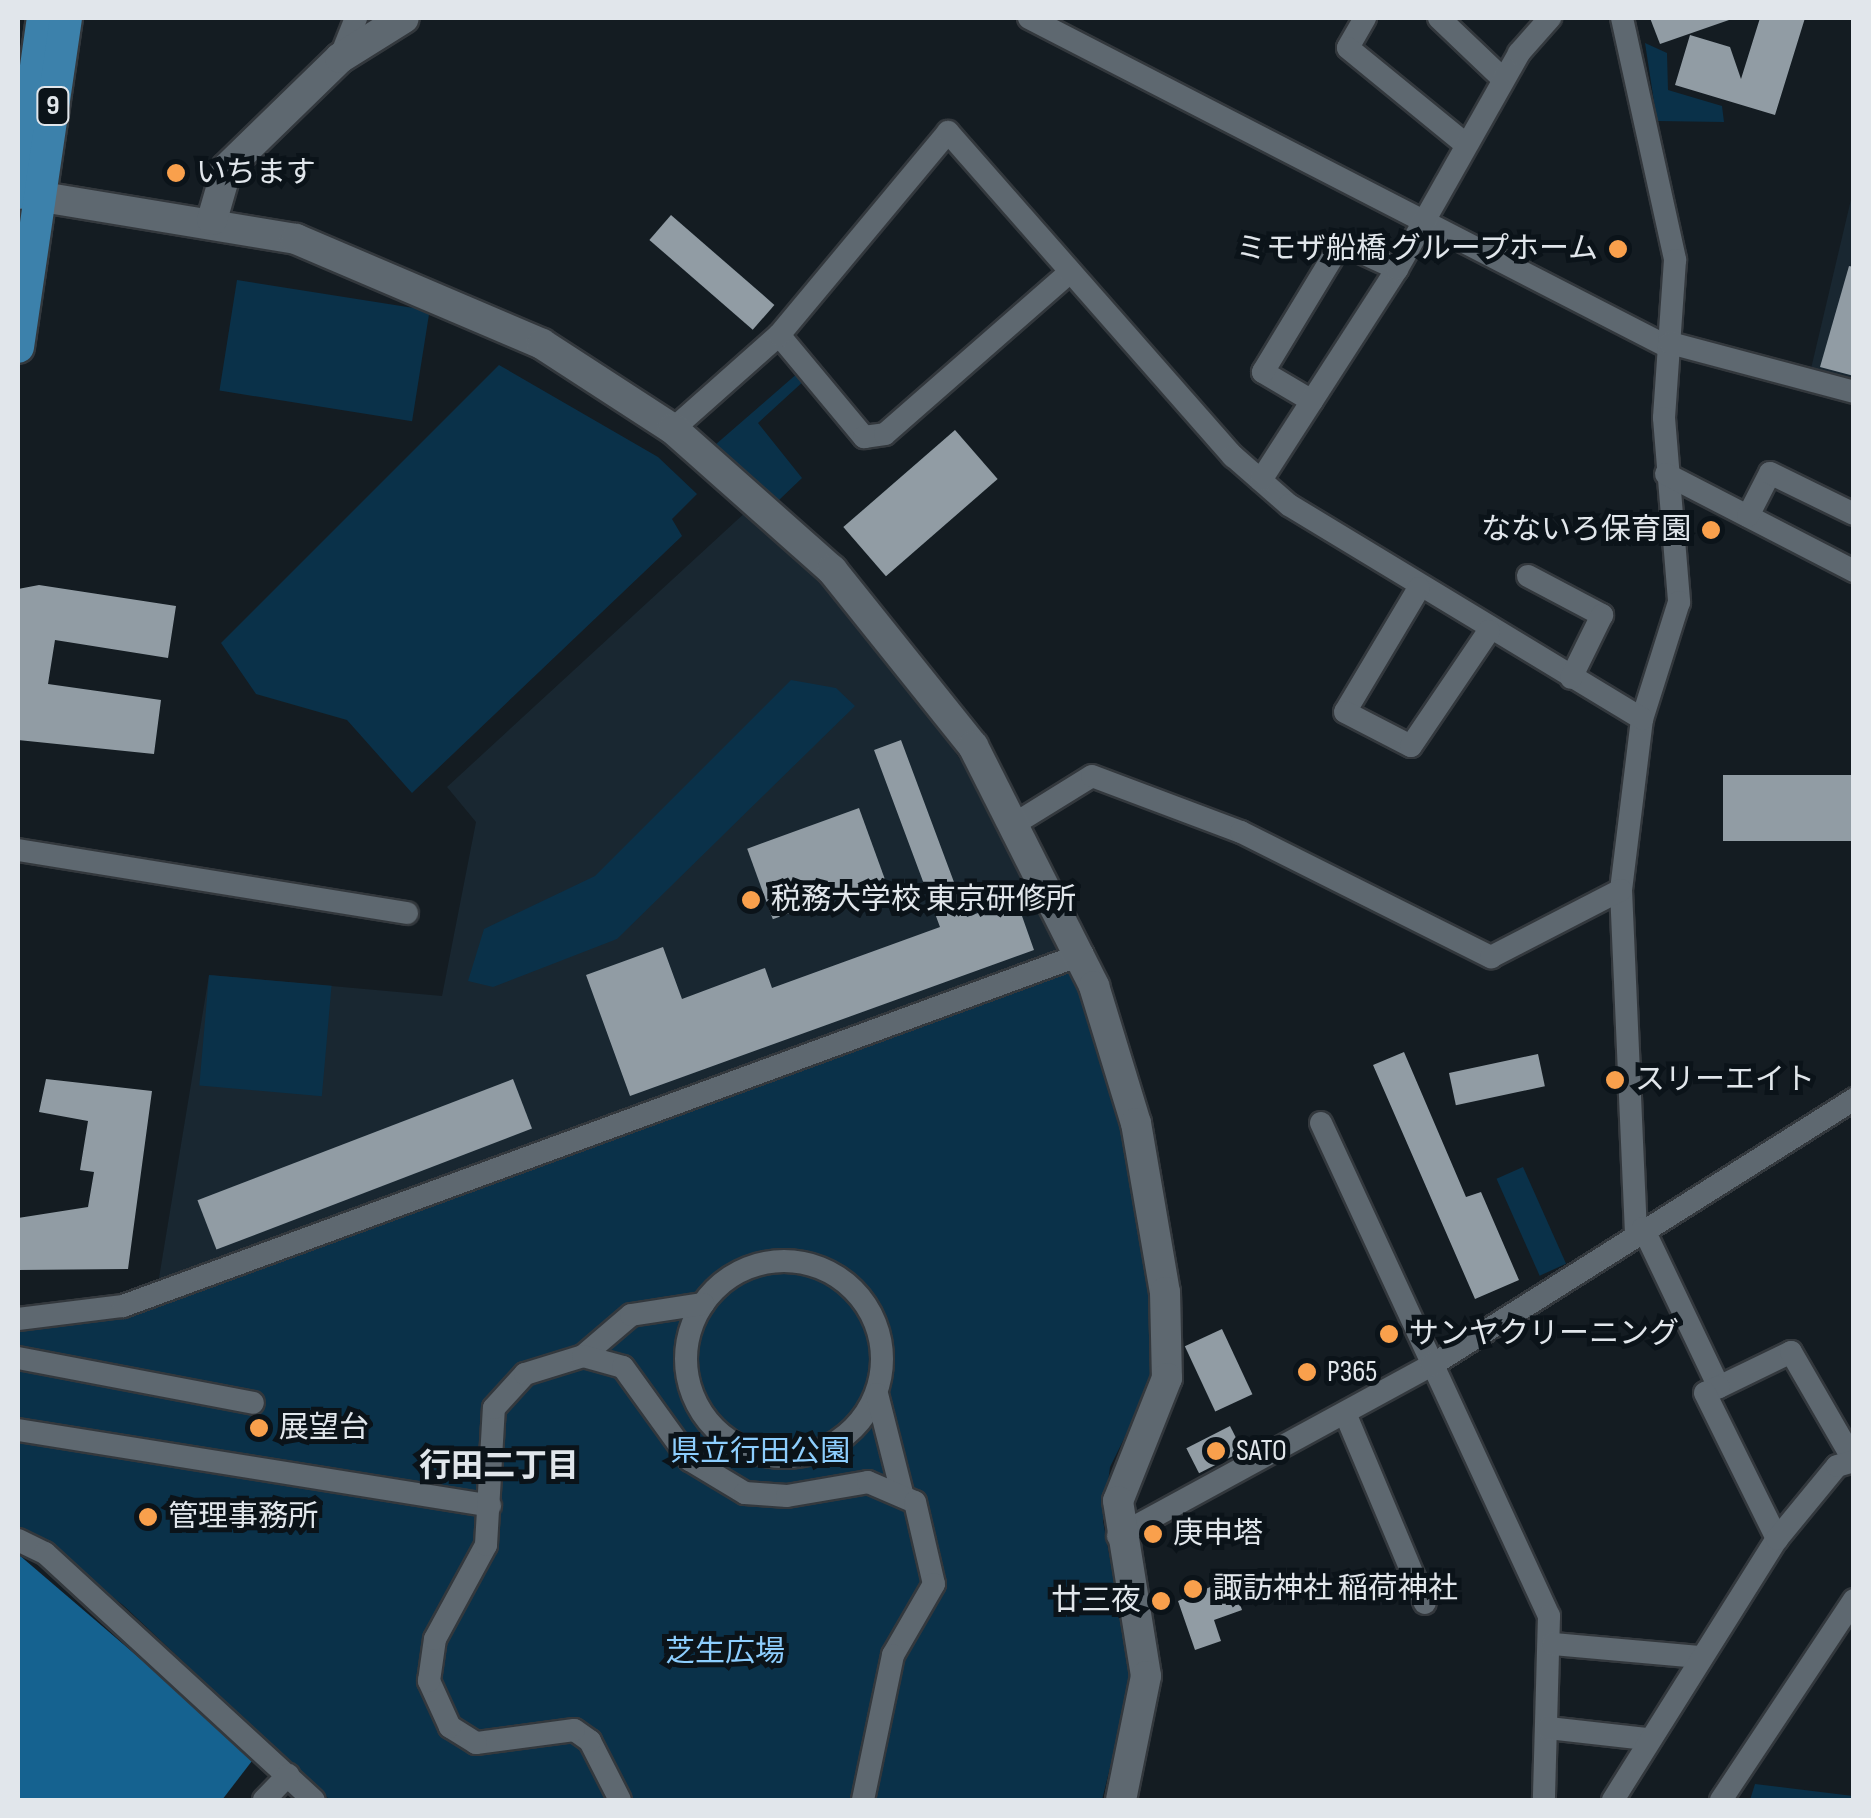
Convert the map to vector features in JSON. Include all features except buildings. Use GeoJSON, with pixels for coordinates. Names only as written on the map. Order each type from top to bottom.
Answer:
{"type":"FeatureCollection","features":[{"type":"Feature","properties":{"kind":"main road","name":"9"},"geometry":{"type":"LineString","coordinates":[[18,347],[23,182],[42,18]]}},
{"type":"Feature","properties":{"kind":"main road","name":"9"},"geometry":{"type":"LineString","coordinates":[[23,182],[66,18]]}},
{"type":"Feature","properties":{"kind":"street"},"geometry":{"type":"LineString","coordinates":[[340,58],[356,18]]}},
{"type":"Feature","properties":{"kind":"street"},"geometry":{"type":"LineString","coordinates":[[212,220],[227,168],[340,58],[404,18]]}},
{"type":"Feature","properties":{"kind":"street"},"geometry":{"type":"LineString","coordinates":[[1365,18],[1348,48],[1464,142]]}},
{"type":"Feature","properties":{"kind":"street"},"geometry":{"type":"LineString","coordinates":[[1438,18],[1503,79]]}},
{"type":"Feature","properties":{"kind":"street"},"geometry":{"type":"LineString","coordinates":[[1260,480],[1397,269],[1464,142],[1503,79],[1550,18]]}},
{"type":"Feature","properties":{"kind":"street"},"geometry":{"type":"LineString","coordinates":[[1622,18],[1674,260],[1666,474],[1679,602],[1642,720],[1621,890],[1639,1230],[1719,1387]]}},
{"type":"Feature","properties":{"kind":"street"},"geometry":{"type":"LineString","coordinates":[[1036,19],[1670,346],[1854,392]]}},
{"type":"Feature","properties":{"kind":"street"},"geometry":{"type":"LineString","coordinates":[[673,429],[779,335],[948,132],[1260,480],[1420,588],[1642,720]]}},
{"type":"Feature","properties":{"kind":"street"},"geometry":{"type":"LineString","coordinates":[[23,182],[296,239],[511,327],[673,429],[866,608],[972,746],[1083,954],[1136,1123],[1170,1329],[1167,1378],[1120,1487],[1118,1536],[1146,1676],[1121,1800]]}},
{"type":"Feature","properties":{"kind":"street"},"geometry":{"type":"LineString","coordinates":[[1312,400],[1262,372],[1341,243],[1397,269]]}},
{"type":"Feature","properties":{"kind":"street"},"geometry":{"type":"LineString","coordinates":[[779,335],[864,437],[885,434],[1070,272]]}},
{"type":"Feature","properties":{"kind":"street"},"geometry":{"type":"LineString","coordinates":[[1666,474],[1854,572]]}},
{"type":"Feature","properties":{"kind":"street"},"geometry":{"type":"LineString","coordinates":[[1748,516],[1770,474],[1854,514]]}},
{"type":"Feature","properties":{"kind":"street"},"geometry":{"type":"LineString","coordinates":[[1528,576],[1602,615],[1571,678]]}},
{"type":"Feature","properties":{"kind":"street"},"geometry":{"type":"LineString","coordinates":[[1420,588],[1344,712],[1411,746],[1490,631]]}},
{"type":"Feature","properties":{"kind":"street"},"geometry":{"type":"LineString","coordinates":[[1016,824],[1092,776],[1241,832],[1491,957],[1621,890]]}},
{"type":"Feature","properties":{"kind":"street"},"geometry":{"type":"LineString","coordinates":[[18,850],[407,913]]}},
{"type":"Feature","properties":{"kind":"street"},"geometry":{"type":"LineString","coordinates":[[18,1319],[123,1306],[1083,954]]}},
{"type":"Feature","properties":{"kind":"street"},"geometry":{"type":"LineString","coordinates":[[1118,1536],[1432,1365],[1639,1230],[1854,1099]]}},
{"type":"Feature","properties":{"kind":"street"},"geometry":{"type":"LineString","coordinates":[[1321,1123],[1548,1616],[1553,1644],[1544,1800]]}},
{"type":"Feature","properties":{"kind":"street"},"geometry":{"type":"LineString","coordinates":[[820,1266],[852,1285],[875,1318],[886,1356],[877,1394],[855,1428],[824,1449],[786,1457],[748,1451],[716,1431],[693,1399],[686,1362],[703,1304],[743,1268],[820,1266]]}},
{"type":"Feature","properties":{"kind":"street"},"geometry":{"type":"LineString","coordinates":[[620,1800],[590,1741],[574,1730],[492,1748],[464,1737],[438,1710],[430,1654],[478,1570],[490,1506],[494,1408],[526,1374],[583,1356],[631,1315],[703,1304]]}},
{"type":"Feature","properties":{"kind":"street"},"geometry":{"type":"LineString","coordinates":[[1613,1800],[1646,1740],[1777,1540],[1838,1466],[1854,1461],[1791,1352],[1705,1393],[1777,1540]]}},
{"type":"Feature","properties":{"kind":"street"},"geometry":{"type":"LineString","coordinates":[[583,1356],[623,1367],[690,1460],[745,1493],[788,1496],[868,1482],[902,1493]]}},
{"type":"Feature","properties":{"kind":"street"},"geometry":{"type":"LineString","coordinates":[[18,1358],[59,1364],[160,1392],[253,1403]]}},
{"type":"Feature","properties":{"kind":"street"},"geometry":{"type":"LineString","coordinates":[[863,1800],[894,1655],[934,1584],[930,1540],[902,1493],[877,1394]]}},
{"type":"Feature","properties":{"kind":"street"},"geometry":{"type":"LineString","coordinates":[[1344,1412],[1425,1603]]}},
{"type":"Feature","properties":{"kind":"street"},"geometry":{"type":"LineString","coordinates":[[18,1430],[490,1506]]}},
{"type":"Feature","properties":{"kind":"street"},"geometry":{"type":"LineString","coordinates":[[18,1540],[45,1553],[314,1800]]}},
{"type":"Feature","properties":{"kind":"street"},"geometry":{"type":"LineString","coordinates":[[1722,1800],[1854,1600]]}},
{"type":"Feature","properties":{"kind":"street"},"geometry":{"type":"LineString","coordinates":[[1553,1644],[1700,1657]]}},
{"type":"Feature","properties":{"kind":"street"},"geometry":{"type":"LineString","coordinates":[[1548,1728],[1646,1740]]}},
{"type":"Feature","properties":{"kind":"street"},"geometry":{"type":"LineString","coordinates":[[264,1800],[288,1776]]}},
{"type":"Feature","properties":{"kind":"shaded area"},"geometry":{"type":"Polygon","coordinates":[[[1853,191],[1853,385],[1810,373],[1853,191]]]}},
{"type":"Feature","properties":{"kind":"shaded area","name":"税務大学校 東京研修所"},"geometry":{"type":"Polygon","coordinates":[[[748,510],[854,615],[925,709],[983,792],[1064,950],[158,1284],[209,975],[442,996],[476,822],[447,787],[748,510]]]}},
{"type":"Feature","properties":{"kind":"green space"},"geometry":{"type":"Polygon","coordinates":[[[1645,43],[1667,53],[1668,90],[1722,106],[1724,122],[1657,121],[1645,43]]]}},
{"type":"Feature","properties":{"kind":"green space"},"geometry":{"type":"Polygon","coordinates":[[[237,280],[430,311],[412,421],[219,391],[237,280]]]}},
{"type":"Feature","properties":{"kind":"green space"},"geometry":{"type":"Polygon","coordinates":[[[499,365],[658,457],[697,494],[672,519],[682,536],[412,793],[347,720],[256,694],[221,643],[499,365]]]}},
{"type":"Feature","properties":{"kind":"green space"},"geometry":{"type":"Polygon","coordinates":[[[799,372],[806,379],[758,423],[802,478],[778,501],[715,445],[799,372]]]}},
{"type":"Feature","properties":{"kind":"green space"},"geometry":{"type":"Polygon","coordinates":[[[791,680],[836,688],[855,706],[617,939],[493,987],[468,981],[484,929],[595,876],[791,680]]]}},
{"type":"Feature","properties":{"kind":"green space","name":"県立行田公園"},"geometry":{"type":"Polygon","coordinates":[[[1074,967],[1128,1147],[1152,1316],[1152,1382],[1110,1467],[1103,1521],[1132,1679],[1102,1800],[330,1800],[123,1605],[18,1527],[18,1328],[125,1314],[1074,967]]]}},
{"type":"Feature","properties":{"kind":"green space"},"geometry":{"type":"Polygon","coordinates":[[[209,975],[332,986],[322,1096],[199,1086],[209,975]]]}},
{"type":"Feature","properties":{"kind":"green space"},"geometry":{"type":"Polygon","coordinates":[[[1523,1167],[1566,1264],[1540,1276],[1497,1179],[1523,1167]]]}},
{"type":"Feature","properties":{"kind":"green space"},"geometry":{"type":"Polygon","coordinates":[[[1755,1784],[1853,1796],[1853,1800],[1750,1800],[1755,1784]]]}},
{"type":"Feature","properties":{"kind":"water"},"geometry":{"type":"Polygon","coordinates":[[[18,1554],[255,1757],[222,1800],[18,1800],[18,1554]]]}},
{"type":"Feature","properties":{"kind":"place","name":"いちます"},"geometry":{"type":"Point","coordinates":[176,173]}},
{"type":"Feature","properties":{"kind":"place","name":"ミモザ船橋 グループホーム"},"geometry":{"type":"Point","coordinates":[1618,249]}},
{"type":"Feature","properties":{"kind":"place","name":"なないろ保育園"},"geometry":{"type":"Point","coordinates":[1711,530]}},
{"type":"Feature","properties":{"kind":"place","name":"税務大学校 東京研修所"},"geometry":{"type":"Point","coordinates":[751,900]}},
{"type":"Feature","properties":{"kind":"place","name":"スリーエイト"},"geometry":{"type":"Point","coordinates":[1615,1080]}},
{"type":"Feature","properties":{"kind":"place","name":"サンヤクリーニング"},"geometry":{"type":"Point","coordinates":[1389,1334]}},
{"type":"Feature","properties":{"kind":"place","name":"P365"},"geometry":{"type":"Point","coordinates":[1307,1372]}},
{"type":"Feature","properties":{"kind":"place","name":"展望台"},"geometry":{"type":"Point","coordinates":[259,1428]}},
{"type":"Feature","properties":{"kind":"place","name":"SATO"},"geometry":{"type":"Point","coordinates":[1216,1451]}},
{"type":"Feature","properties":{"kind":"place","name":"管理事務所"},"geometry":{"type":"Point","coordinates":[148,1517]}},
{"type":"Feature","properties":{"kind":"place","name":"庚申塔"},"geometry":{"type":"Point","coordinates":[1153,1534]}},
{"type":"Feature","properties":{"kind":"place","name":"諏訪神社 稲荷神社"},"geometry":{"type":"Point","coordinates":[1193,1589]}},
{"type":"Feature","properties":{"kind":"place","name":"廿三夜"},"geometry":{"type":"Point","coordinates":[1161,1601]}},
{"type":"Feature","properties":{"kind":"district","name":"行田二丁目"},"geometry":{"type":"Point","coordinates":[499,1467]}},
{"type":"Feature","properties":{"kind":"park label","name":"芝生広場"},"geometry":{"type":"Point","coordinates":[725,1652]}}]}
